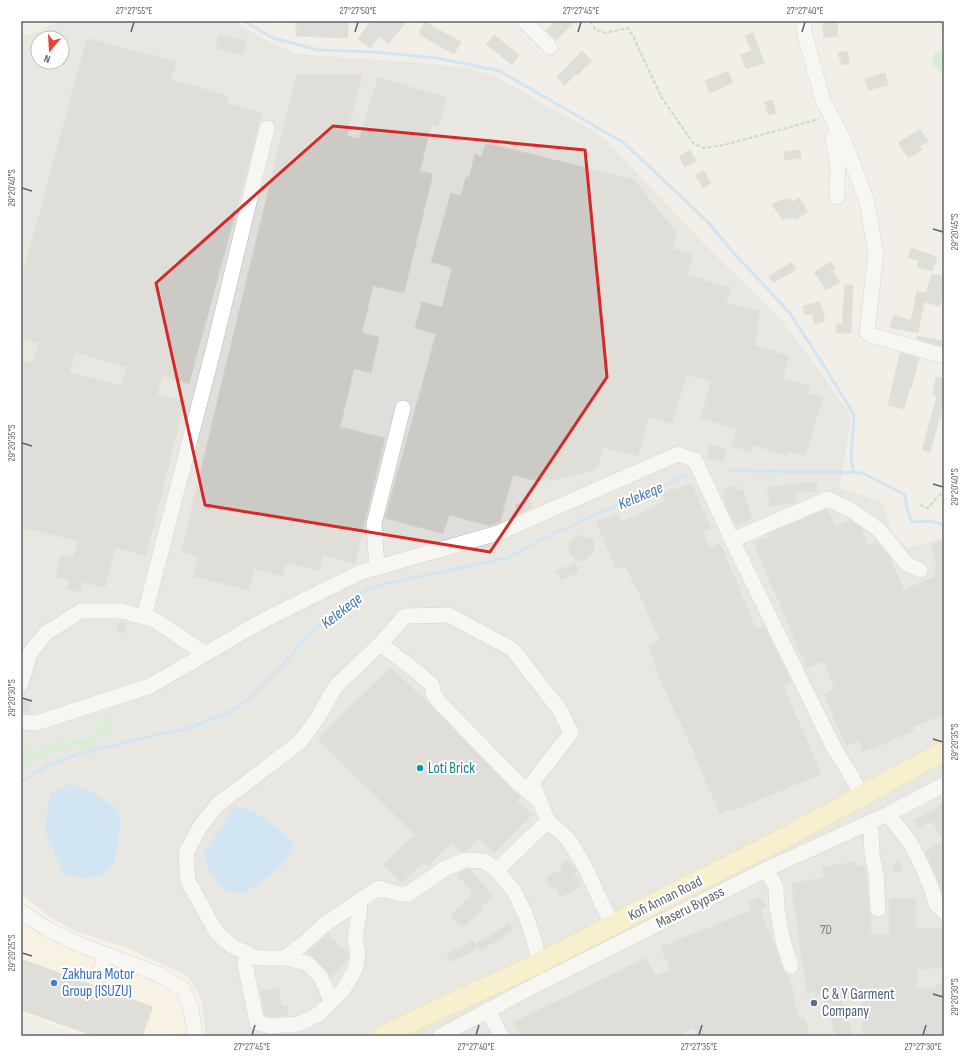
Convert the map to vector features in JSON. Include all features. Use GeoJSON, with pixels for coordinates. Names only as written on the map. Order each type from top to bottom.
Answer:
{"type":"FeatureCollection","features":[{"type":"Feature","properties":{"kind":"main road","name":"Kofi Annan Road"},"geometry":{"type":"LineString","coordinates":[[382,1036],[539,963],[790,835],[944,751]]}},
{"type":"Feature","properties":{"kind":"street"},"geometry":{"type":"LineString","coordinates":[[524,21],[550,47]]}},
{"type":"Feature","properties":{"kind":"street"},"geometry":{"type":"LineString","coordinates":[[802,21],[823,101],[843,138],[867,202],[876,254],[867,332],[871,335],[944,356]]}},
{"type":"Feature","properties":{"kind":"street"},"geometry":{"type":"LineString","coordinates":[[835,122],[833,138],[838,169],[837,197]]}},
{"type":"Feature","properties":{"kind":"street"},"geometry":{"type":"LineString","coordinates":[[144,617],[213,351],[267,128]]}},
{"type":"Feature","properties":{"kind":"street"},"geometry":{"type":"LineString","coordinates":[[377,568],[374,524],[403,408]]}},
{"type":"Feature","properties":{"kind":"street"},"geometry":{"type":"LineString","coordinates":[[21,722],[36,723],[150,686],[264,620],[361,572],[498,533],[678,454],[695,460],[732,540],[833,746],[862,796]]}},
{"type":"Feature","properties":{"kind":"street"},"geometry":{"type":"LineString","coordinates":[[732,540],[828,499],[853,511],[879,530],[907,564],[920,570]]}},
{"type":"Feature","properties":{"kind":"street"},"geometry":{"type":"LineString","coordinates":[[21,684],[30,653],[46,634],[81,611],[121,611],[155,620],[206,654]]}},
{"type":"Feature","properties":{"kind":"street"},"geometry":{"type":"LineString","coordinates":[[330,1002],[320,976],[307,963],[285,958],[257,958],[232,946],[216,932],[188,881],[186,853],[200,827],[217,805],[300,742],[317,719],[336,686],[380,644],[405,616],[449,615],[512,648],[560,710],[571,733],[532,783],[548,821],[568,839],[587,872],[612,925]]}},
{"type":"Feature","properties":{"kind":"street"},"geometry":{"type":"LineString","coordinates":[[380,644],[415,670],[432,685],[434,695],[441,704],[517,782],[540,802]]}},
{"type":"Feature","properties":{"kind":"street","name":"Maseru Bypass"},"geometry":{"type":"LineString","coordinates":[[440,1036],[534,986],[767,869],[888,814],[944,785]]}},
{"type":"Feature","properties":{"kind":"street"},"geometry":{"type":"LineString","coordinates":[[888,814],[911,844],[922,866],[936,904],[944,912]]}},
{"type":"Feature","properties":{"kind":"street"},"geometry":{"type":"LineString","coordinates":[[497,870],[548,821]]}},
{"type":"Feature","properties":{"kind":"street"},"geometry":{"type":"LineString","coordinates":[[871,831],[872,854],[876,873],[878,909]]}},
{"type":"Feature","properties":{"kind":"street"},"geometry":{"type":"LineString","coordinates":[[285,958],[324,925],[378,888],[399,894],[408,894],[444,870],[465,860],[484,861],[497,870],[514,891],[526,916],[539,963]]}},
{"type":"Feature","properties":{"kind":"street"},"geometry":{"type":"LineString","coordinates":[[767,869],[776,888],[777,908],[783,941],[791,966]]}},
{"type":"Feature","properties":{"kind":"street"},"geometry":{"type":"LineString","coordinates":[[247,953],[245,964],[258,1023],[271,1026],[298,1024],[319,1014],[343,990],[355,970],[358,954],[355,938],[360,900]]}},
{"type":"Feature","properties":{"kind":"street"},"geometry":{"type":"LineString","coordinates":[[21,912],[49,930],[78,944],[158,974],[183,989],[191,1008],[192,1032]]}},
{"type":"Feature","properties":{"kind":"street"},"geometry":{"type":"LineString","coordinates":[[99,976],[105,955]]}},
{"type":"Feature","properties":{"kind":"street"},"geometry":{"type":"LineString","coordinates":[[488,1010],[501,1036]]}},
{"type":"Feature","properties":{"kind":"path"},"geometry":{"type":"LineString","coordinates":[[590,21],[595,29],[605,34],[628,28],[662,98],[693,143],[704,148],[724,145],[768,132],[835,122]]}},
{"type":"Feature","properties":{"kind":"path"},"geometry":{"type":"LineString","coordinates":[[920,505],[928,508],[939,495],[944,492]]}},
{"type":"Feature","properties":{"kind":"highlighted area"},"geometry":{"type":"Polygon","coordinates":[[[333,126],[585,150],[607,377],[490,552],[205,505],[156,283],[333,126]]]}},
{"type":"Feature","properties":{"kind":"shaded area"},"geometry":{"type":"Polygon","coordinates":[[[60,21],[235,21],[267,41],[296,54],[464,67],[494,76],[603,137],[702,242],[781,320],[817,367],[851,416],[840,488],[882,502],[892,532],[907,548],[944,538],[944,1036],[206,1036],[201,998],[188,976],[128,948],[75,931],[50,917],[21,894],[21,37],[30,34],[30,70],[70,70],[70,30],[40,30],[60,21]]]}},
{"type":"Feature","properties":{"kind":"shaded area"},"geometry":{"type":"Polygon","coordinates":[[[21,894],[50,917],[75,931],[128,948],[188,976],[201,998],[205,1034],[174,1033],[173,1036],[83,1036],[21,1013],[21,894]]]}},
{"type":"Feature","properties":{"kind":"green space"},"geometry":{"type":"Polygon","coordinates":[[[944,51],[944,74],[933,66],[932,61],[935,52],[944,51]]]}},
{"type":"Feature","properties":{"kind":"green space"},"geometry":{"type":"Polygon","coordinates":[[[103,719],[111,719],[115,728],[109,735],[98,740],[90,755],[75,746],[43,757],[21,773],[21,753],[72,739],[88,737],[97,729],[103,719]]]}},
{"type":"Feature","properties":{"kind":"water"},"geometry":{"type":"Polygon","coordinates":[[[70,784],[93,792],[119,811],[121,821],[115,863],[103,875],[80,879],[63,873],[45,831],[50,794],[70,784]]]}},
{"type":"Feature","properties":{"kind":"water"},"geometry":{"type":"Polygon","coordinates":[[[233,807],[253,810],[290,838],[294,847],[285,862],[255,887],[241,894],[226,891],[210,873],[204,852],[233,807]]]}},
{"type":"Feature","properties":{"kind":"building"},"geometry":{"type":"Polygon","coordinates":[[[296,21],[348,22],[348,38],[296,36],[296,21]]]}},
{"type":"Feature","properties":{"kind":"building"},"geometry":{"type":"Polygon","coordinates":[[[375,21],[407,21],[388,44],[379,36],[371,48],[358,39],[369,23],[378,23],[375,21]]]}},
{"type":"Feature","properties":{"kind":"building"},"geometry":{"type":"Polygon","coordinates":[[[556,21],[576,21],[556,40],[546,30],[556,21]]]}},
{"type":"Feature","properties":{"kind":"building"},"geometry":{"type":"Polygon","coordinates":[[[822,21],[837,21],[838,36],[824,38],[822,21]]]}},
{"type":"Feature","properties":{"kind":"building"},"geometry":{"type":"Polygon","coordinates":[[[425,22],[461,42],[454,54],[420,35],[420,31],[425,22]]]}},
{"type":"Feature","properties":{"kind":"building"},"geometry":{"type":"Polygon","coordinates":[[[753,32],[764,63],[746,69],[741,55],[752,51],[745,36],[753,32]]]}},
{"type":"Feature","properties":{"kind":"building"},"geometry":{"type":"Polygon","coordinates":[[[219,34],[246,41],[243,55],[216,48],[219,34]]]}},
{"type":"Feature","properties":{"kind":"building"},"geometry":{"type":"Polygon","coordinates":[[[494,35],[519,55],[512,65],[486,44],[494,35]]]}},
{"type":"Feature","properties":{"kind":"building"},"geometry":{"type":"Polygon","coordinates":[[[87,38],[176,62],[171,80],[229,96],[227,103],[263,113],[258,126],[189,384],[163,376],[157,394],[185,401],[146,556],[115,548],[105,588],[82,582],[80,592],[67,589],[69,580],[56,576],[61,555],[73,558],[78,541],[21,527],[21,360],[33,363],[39,343],[21,338],[21,281],[87,38]],[[75,352],[69,372],[121,385],[127,367],[75,352]]]}},
{"type":"Feature","properties":{"kind":"building"},"geometry":{"type":"Polygon","coordinates":[[[582,51],[592,61],[565,85],[557,77],[582,51]]]}},
{"type":"Feature","properties":{"kind":"building"},"geometry":{"type":"Polygon","coordinates":[[[847,51],[850,63],[842,65],[838,53],[847,51]]]}},
{"type":"Feature","properties":{"kind":"building"},"geometry":{"type":"Polygon","coordinates":[[[728,71],[733,83],[710,93],[705,81],[728,71]]]}},
{"type":"Feature","properties":{"kind":"building"},"geometry":{"type":"Polygon","coordinates":[[[885,73],[888,85],[868,90],[865,79],[885,73]]]}},
{"type":"Feature","properties":{"kind":"building"},"geometry":{"type":"Polygon","coordinates":[[[296,75],[362,75],[347,136],[359,139],[378,77],[447,98],[438,127],[431,125],[420,171],[433,174],[404,293],[373,286],[362,333],[379,337],[371,373],[354,369],[340,427],[385,438],[355,563],[323,555],[319,571],[286,563],[282,576],[254,569],[249,590],[193,576],[198,556],[181,552],[296,75]]]}},
{"type":"Feature","properties":{"kind":"building"},"geometry":{"type":"Polygon","coordinates":[[[773,100],[776,113],[768,115],[765,102],[773,100]]]}},
{"type":"Feature","properties":{"kind":"building"},"geometry":{"type":"Polygon","coordinates":[[[920,129],[929,142],[920,146],[922,150],[908,158],[898,143],[920,129]]]}},
{"type":"Feature","properties":{"kind":"building"},"geometry":{"type":"Polygon","coordinates":[[[486,143],[633,179],[676,232],[673,249],[693,255],[687,275],[731,288],[726,302],[760,312],[756,326],[759,328],[754,345],[789,356],[783,378],[810,386],[808,393],[823,398],[805,456],[788,451],[786,456],[753,445],[750,452],[732,446],[737,429],[701,418],[711,381],[687,374],[672,424],[649,417],[638,456],[603,447],[599,464],[596,469],[560,479],[537,481],[513,475],[500,522],[490,526],[449,515],[443,534],[385,518],[436,334],[415,328],[422,302],[442,307],[452,268],[431,262],[451,193],[461,196],[466,177],[469,177],[475,154],[481,157],[486,143]]]}},
{"type":"Feature","properties":{"kind":"building"},"geometry":{"type":"Polygon","coordinates":[[[690,150],[696,161],[685,167],[679,156],[690,150]]]}},
{"type":"Feature","properties":{"kind":"building"},"geometry":{"type":"Polygon","coordinates":[[[800,150],[801,158],[785,160],[784,152],[800,150]]]}},
{"type":"Feature","properties":{"kind":"building"},"geometry":{"type":"Polygon","coordinates":[[[704,171],[711,183],[703,188],[696,175],[704,171]]]}},
{"type":"Feature","properties":{"kind":"building"},"geometry":{"type":"Polygon","coordinates":[[[790,198],[793,202],[799,198],[808,212],[795,220],[793,217],[789,219],[787,217],[783,220],[772,205],[782,199],[785,199],[786,201],[790,198]]]}},
{"type":"Feature","properties":{"kind":"building"},"geometry":{"type":"Polygon","coordinates":[[[911,248],[937,257],[932,271],[917,267],[919,261],[908,257],[911,248]]]}},
{"type":"Feature","properties":{"kind":"building"},"geometry":{"type":"Polygon","coordinates":[[[792,262],[796,270],[773,283],[769,276],[792,262]]]}},
{"type":"Feature","properties":{"kind":"building"},"geometry":{"type":"Polygon","coordinates":[[[831,262],[835,269],[833,271],[840,282],[826,290],[814,272],[831,262]]]}},
{"type":"Feature","properties":{"kind":"building"},"geometry":{"type":"Polygon","coordinates":[[[932,274],[944,276],[944,290],[940,306],[924,302],[918,333],[898,330],[890,327],[894,315],[911,321],[917,291],[926,293],[932,274]]]}},
{"type":"Feature","properties":{"kind":"building"},"geometry":{"type":"Polygon","coordinates":[[[845,285],[853,285],[851,333],[836,333],[836,324],[842,324],[845,285]]]}},
{"type":"Feature","properties":{"kind":"building"},"geometry":{"type":"Polygon","coordinates":[[[820,302],[825,321],[815,324],[812,313],[805,315],[803,306],[820,302]]]}},
{"type":"Feature","properties":{"kind":"building"},"geometry":{"type":"Polygon","coordinates":[[[917,336],[944,341],[944,347],[917,339],[917,336]]]}},
{"type":"Feature","properties":{"kind":"building"},"geometry":{"type":"Polygon","coordinates":[[[900,353],[919,358],[904,409],[888,405],[900,353]]]}},
{"type":"Feature","properties":{"kind":"building"},"geometry":{"type":"Polygon","coordinates":[[[936,377],[944,378],[944,402],[930,452],[922,450],[937,396],[933,394],[936,377]]]}},
{"type":"Feature","properties":{"kind":"building"},"geometry":{"type":"Polygon","coordinates":[[[710,445],[726,450],[723,462],[706,458],[710,445]]]}},
{"type":"Feature","properties":{"kind":"building"},"geometry":{"type":"Polygon","coordinates":[[[801,483],[817,483],[817,492],[796,492],[796,502],[770,506],[767,488],[801,483]]]}},
{"type":"Feature","properties":{"kind":"building"},"geometry":{"type":"Polygon","coordinates":[[[688,484],[689,486],[692,485],[711,528],[702,531],[710,548],[720,543],[756,629],[764,626],[791,681],[783,685],[821,774],[732,811],[731,809],[720,814],[679,718],[678,719],[659,676],[649,645],[660,641],[634,582],[625,566],[616,569],[596,522],[617,514],[621,522],[665,501],[662,492],[672,488],[672,491],[688,484]]]}},
{"type":"Feature","properties":{"kind":"building"},"geometry":{"type":"Polygon","coordinates":[[[736,486],[738,491],[743,489],[752,519],[735,525],[722,490],[736,486]]]}},
{"type":"Feature","properties":{"kind":"building"},"geometry":{"type":"Polygon","coordinates":[[[529,499],[533,508],[519,514],[515,505],[529,499]]]}},
{"type":"Feature","properties":{"kind":"building"},"geometry":{"type":"Polygon","coordinates":[[[827,509],[835,526],[850,520],[860,527],[868,546],[877,542],[889,556],[904,590],[936,576],[934,571],[937,570],[931,544],[944,541],[944,714],[913,727],[914,731],[863,752],[859,741],[846,746],[824,694],[835,689],[823,661],[807,668],[753,542],[827,509]]]}},
{"type":"Feature","properties":{"kind":"building"},"geometry":{"type":"Polygon","coordinates":[[[579,536],[594,540],[593,552],[585,560],[576,561],[570,555],[569,547],[572,540],[579,536]]]}},
{"type":"Feature","properties":{"kind":"building"},"geometry":{"type":"Polygon","coordinates":[[[575,563],[579,572],[560,580],[556,571],[575,563]]]}},
{"type":"Feature","properties":{"kind":"building"},"geometry":{"type":"Polygon","coordinates":[[[119,621],[127,624],[124,633],[116,630],[119,621]]]}},
{"type":"Feature","properties":{"kind":"building","name":"Loti Brick"},"geometry":{"type":"Polygon","coordinates":[[[391,667],[521,797],[517,801],[532,815],[494,853],[479,838],[466,851],[461,852],[451,843],[428,866],[424,862],[401,883],[383,864],[415,835],[318,739],[391,667]]]}},
{"type":"Feature","properties":{"kind":"building"},"geometry":{"type":"Polygon","coordinates":[[[21,700],[31,701],[28,712],[21,711],[21,700]]]}},
{"type":"Feature","properties":{"kind":"building"},"geometry":{"type":"Polygon","coordinates":[[[944,803],[944,899],[939,883],[925,851],[943,842],[932,821],[918,828],[914,820],[935,810],[934,809],[944,803]]]}},
{"type":"Feature","properties":{"kind":"building"},"geometry":{"type":"Polygon","coordinates":[[[564,861],[573,865],[577,870],[575,874],[581,887],[560,897],[555,886],[551,888],[546,877],[561,870],[564,861]]]}},
{"type":"Feature","properties":{"kind":"building"},"geometry":{"type":"Polygon","coordinates":[[[899,861],[903,870],[895,873],[892,864],[899,861]]]}},
{"type":"Feature","properties":{"kind":"building"},"geometry":{"type":"Polygon","coordinates":[[[854,862],[855,866],[865,865],[872,935],[889,935],[889,898],[916,898],[916,929],[944,928],[944,968],[917,969],[917,989],[936,989],[936,985],[944,985],[944,1036],[862,1036],[862,998],[842,998],[853,1036],[836,1036],[824,996],[816,997],[815,991],[807,993],[791,883],[824,878],[822,867],[854,862]]]}},
{"type":"Feature","properties":{"kind":"building"},"geometry":{"type":"Polygon","coordinates":[[[469,869],[493,896],[462,928],[450,915],[473,893],[457,875],[469,869]]]}},
{"type":"Feature","properties":{"kind":"building"},"geometry":{"type":"Polygon","coordinates":[[[760,897],[766,907],[760,909],[775,946],[782,969],[786,973],[796,997],[792,998],[800,1018],[804,1017],[811,1036],[696,1036],[693,1028],[678,1036],[521,1036],[514,1022],[646,958],[656,976],[670,970],[661,947],[752,910],[748,902],[760,897]]]}},
{"type":"Feature","properties":{"kind":"building"},"geometry":{"type":"Polygon","coordinates":[[[509,923],[513,930],[481,951],[476,944],[509,923]]]}},
{"type":"Feature","properties":{"kind":"building"},"geometry":{"type":"Polygon","coordinates":[[[328,934],[349,954],[348,959],[331,977],[313,957],[306,953],[328,934]]]}},
{"type":"Feature","properties":{"kind":"building"},"geometry":{"type":"Polygon","coordinates":[[[473,941],[477,949],[451,962],[447,954],[473,941]]]}},
{"type":"Feature","properties":{"kind":"building","name":"Zakhura Motor Group (ISUZU)"},"geometry":{"type":"Polygon","coordinates":[[[21,959],[153,1007],[142,1036],[94,1036],[21,1010],[21,959]]]}},
{"type":"Feature","properties":{"kind":"building"},"geometry":{"type":"Polygon","coordinates":[[[279,988],[282,1007],[287,1006],[289,1016],[272,1017],[265,1015],[260,991],[279,988]]]}},
{"type":"Feature","properties":{"kind":"waterway"},"geometry":{"type":"LineString","coordinates":[[244,21],[273,38],[319,50],[374,52],[437,58],[500,71],[624,143],[708,222],[732,251],[789,312],[854,415],[851,462],[854,472]]}},
{"type":"Feature","properties":{"kind":"waterway"},"geometry":{"type":"LineString","coordinates":[[941,21],[944,28]]}},
{"type":"Feature","properties":{"kind":"waterway","name":"Kelekeqe"},"geometry":{"type":"LineString","coordinates":[[729,470],[854,472],[865,474],[905,495],[907,509],[912,522],[931,521],[944,525]]}},
{"type":"Feature","properties":{"kind":"waterway","name":"Kelekeqe"},"geometry":{"type":"LineString","coordinates":[[21,782],[50,764],[87,751],[154,735],[183,730],[224,715],[245,702],[280,668],[299,646],[327,618],[368,589],[379,585],[507,558],[549,536],[685,476]]}},
{"type":"Feature","properties":{"kind":"place","name":"Loti Brick"},"geometry":{"type":"Point","coordinates":[420,768]}},
{"type":"Feature","properties":{"kind":"place","name":"Zakhura Motor Group (ISUZU)"},"geometry":{"type":"Point","coordinates":[54,983]}},
{"type":"Feature","properties":{"kind":"place","name":"C & Y Garment Company"},"geometry":{"type":"Point","coordinates":[814,1003]}}]}
